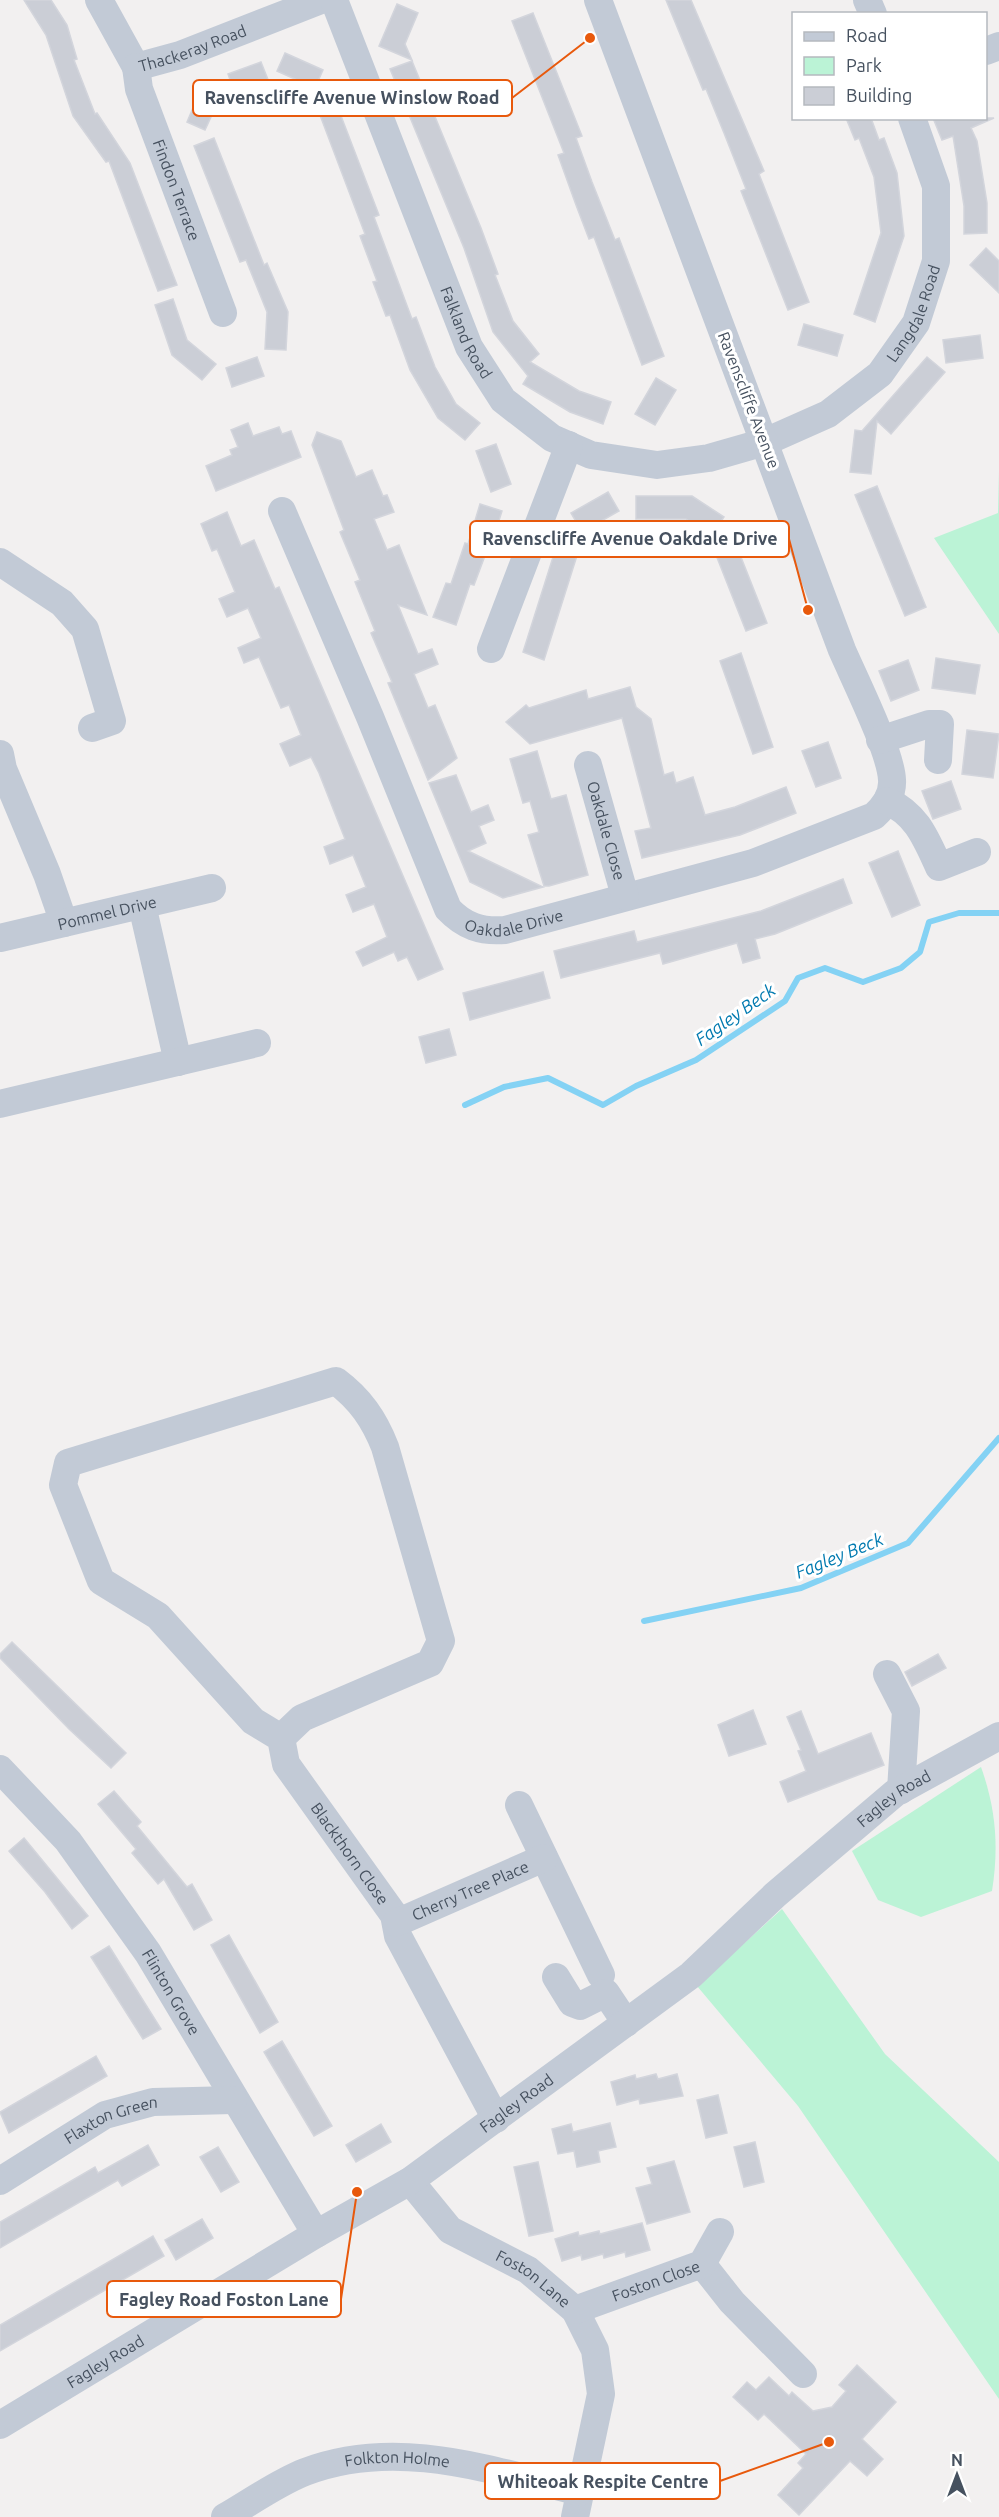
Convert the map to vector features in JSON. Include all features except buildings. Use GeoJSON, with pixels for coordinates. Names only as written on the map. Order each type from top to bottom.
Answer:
{"type":"FeatureCollection","features":[{"type":"Feature","properties":{"kind":"street","name":"Thackeray Road"},"geometry":{"type":"LineString","coordinates":[[99,0],[136,67],[180,55],[321,0]]}},
{"type":"Feature","properties":{"kind":"street","name":"Falkland Road"},"geometry":{"type":"LineString","coordinates":[[334,0],[469,347],[503,400],[552,438],[591,455],[657,465],[710,458],[765,442]]}},
{"type":"Feature","properties":{"kind":"street","name":"Ravenscliffe Avenue"},"geometry":{"type":"LineString","coordinates":[[598,0],[842,651],[880,740],[892,781],[888,801]]}},
{"type":"Feature","properties":{"kind":"street","name":"Findon Terrace"},"geometry":{"type":"LineString","coordinates":[[136,67],[139,88],[223,313]]}},
{"type":"Feature","properties":{"kind":"street","name":"Langdale Road"},"geometry":{"type":"LineString","coordinates":[[765,442],[828,414],[880,374],[916,322],[936,261],[936,186],[913,120]]}},
{"type":"Feature","properties":{"kind":"street"},"geometry":{"type":"LineString","coordinates":[[490,649],[569,445]]}},
{"type":"Feature","properties":{"kind":"street","name":"Oakdale Drive"},"geometry":{"type":"LineString","coordinates":[[282,511],[370,717],[447,909],[468,925],[492,931],[505,930],[753,863],[874,816],[888,801]]}},
{"type":"Feature","properties":{"kind":"street"},"geometry":{"type":"LineString","coordinates":[[0,562],[62,603],[85,629],[112,721],[92,728]]}},
{"type":"Feature","properties":{"kind":"street"},"geometry":{"type":"LineString","coordinates":[[880,740],[929,724],[940,724],[939,760]]}},
{"type":"Feature","properties":{"kind":"street"},"geometry":{"type":"LineString","coordinates":[[1,764],[48,874],[64,923]]}},
{"type":"Feature","properties":{"kind":"street","name":"Oakdale Close"},"geometry":{"type":"LineString","coordinates":[[588,765],[625,896]]}},
{"type":"Feature","properties":{"kind":"street"},"geometry":{"type":"LineString","coordinates":[[888,801],[906,811],[914,819],[939,867],[977,852]]}},
{"type":"Feature","properties":{"kind":"street","name":"Pommel Drive"},"geometry":{"type":"LineString","coordinates":[[0,938],[212,888]]}},
{"type":"Feature","properties":{"kind":"street"},"geometry":{"type":"LineString","coordinates":[[142,905],[178,1062]]}},
{"type":"Feature","properties":{"kind":"street"},"geometry":{"type":"LineString","coordinates":[[0,1104],[129,1071],[256,1043]]}},
{"type":"Feature","properties":{"kind":"street"},"geometry":{"type":"LineString","coordinates":[[336,1381],[351,1392],[374,1420],[385,1447],[441,1641],[430,1663],[302,1718],[281,1738],[253,1721],[158,1616],[101,1581],[63,1485],[68,1463],[336,1381]]}},
{"type":"Feature","properties":{"kind":"street"},"geometry":{"type":"LineString","coordinates":[[887,1674],[906,1711],[901,1790]]}},
{"type":"Feature","properties":{"kind":"street","name":"Fagley Road"},"geometry":{"type":"LineString","coordinates":[[0,2425],[316,2234],[411,2181],[691,1975],[775,1895],[901,1790],[999,1737]]}},
{"type":"Feature","properties":{"kind":"street","name":"Blackthorn Close"},"geometry":{"type":"LineString","coordinates":[[281,1738],[286,1764],[394,1915],[398,1936],[496,2119]]}},
{"type":"Feature","properties":{"kind":"street","name":"Flinton Grove"},"geometry":{"type":"LineString","coordinates":[[0,1769],[68,1841],[141,1944],[233,2100],[316,2234]]}},
{"type":"Feature","properties":{"kind":"street","name":"Cherry Tree Place"},"geometry":{"type":"LineString","coordinates":[[519,1805],[601,1975]]}},
{"type":"Feature","properties":{"kind":"street","name":"Cherry Tree Place"},"geometry":{"type":"LineString","coordinates":[[396,1923],[544,1858]]}},
{"type":"Feature","properties":{"kind":"street"},"geometry":{"type":"LineString","coordinates":[[556,1977],[572,2003],[580,2006],[606,1993],[626,2023]]}},
{"type":"Feature","properties":{"kind":"street","name":"Flaxton Green"},"geometry":{"type":"LineString","coordinates":[[0,2181],[105,2115],[153,2102],[233,2100]]}},
{"type":"Feature","properties":{"kind":"street","name":"Foston Lane"},"geometry":{"type":"LineString","coordinates":[[411,2181],[450,2230],[528,2270],[575,2310],[595,2350],[601,2394],[578,2505]]}},
{"type":"Feature","properties":{"kind":"street","name":"Foston Close"},"geometry":{"type":"LineString","coordinates":[[575,2310],[702,2264],[720,2232]]}},
{"type":"Feature","properties":{"kind":"street"},"geometry":{"type":"LineString","coordinates":[[702,2264],[732,2302],[803,2374]]}},
{"type":"Feature","properties":{"kind":"street","name":"Folkton Holme"},"geometry":{"type":"LineString","coordinates":[[225,2517],[304,2473],[343,2461],[374,2456],[408,2456],[467,2464],[578,2505]]}},
{"type":"Feature","properties":{"kind":"green space"},"geometry":{"type":"Polygon","coordinates":[[[999,471],[999,634],[934,538],[998,513],[999,471]]]}},
{"type":"Feature","properties":{"kind":"green space"},"geometry":{"type":"Polygon","coordinates":[[[981,1767],[990,1798],[995,1828],[992,1891],[921,1917],[878,1900],[852,1851],[981,1767]]]}},
{"type":"Feature","properties":{"kind":"green space"},"geometry":{"type":"Polygon","coordinates":[[[782,1909],[885,2054],[999,2162],[999,2399],[798,2106],[697,1986],[782,1909]]]}},
{"type":"Feature","properties":{"kind":"waterway","name":"Fagley Beck"},"geometry":{"type":"LineString","coordinates":[[465,1105],[504,1087],[548,1078],[603,1105],[636,1086],[696,1060],[785,1001],[798,978],[825,968],[863,982],[901,968],[920,952],[929,922],[959,913],[999,913]]}},
{"type":"Feature","properties":{"kind":"waterway","name":"Fagley Beck"},"geometry":{"type":"LineString","coordinates":[[644,1621],[801,1588],[908,1543],[999,1438]]}},
{"type":"Feature","properties":{"kind":"place","name":"Ravenscliffe Avenue Winslow Road"},"geometry":{"type":"Point","coordinates":[590,38]}},
{"type":"Feature","properties":{"kind":"place","name":"Ravenscliffe Avenue Oakdale Drive"},"geometry":{"type":"Point","coordinates":[808,610]}},
{"type":"Feature","properties":{"kind":"place","name":"Fagley Road Foston Lane"},"geometry":{"type":"Point","coordinates":[357,2192]}},
{"type":"Feature","properties":{"kind":"place","name":"Whiteoak Respite Centre"},"geometry":{"type":"Point","coordinates":[829,2442]}}]}
